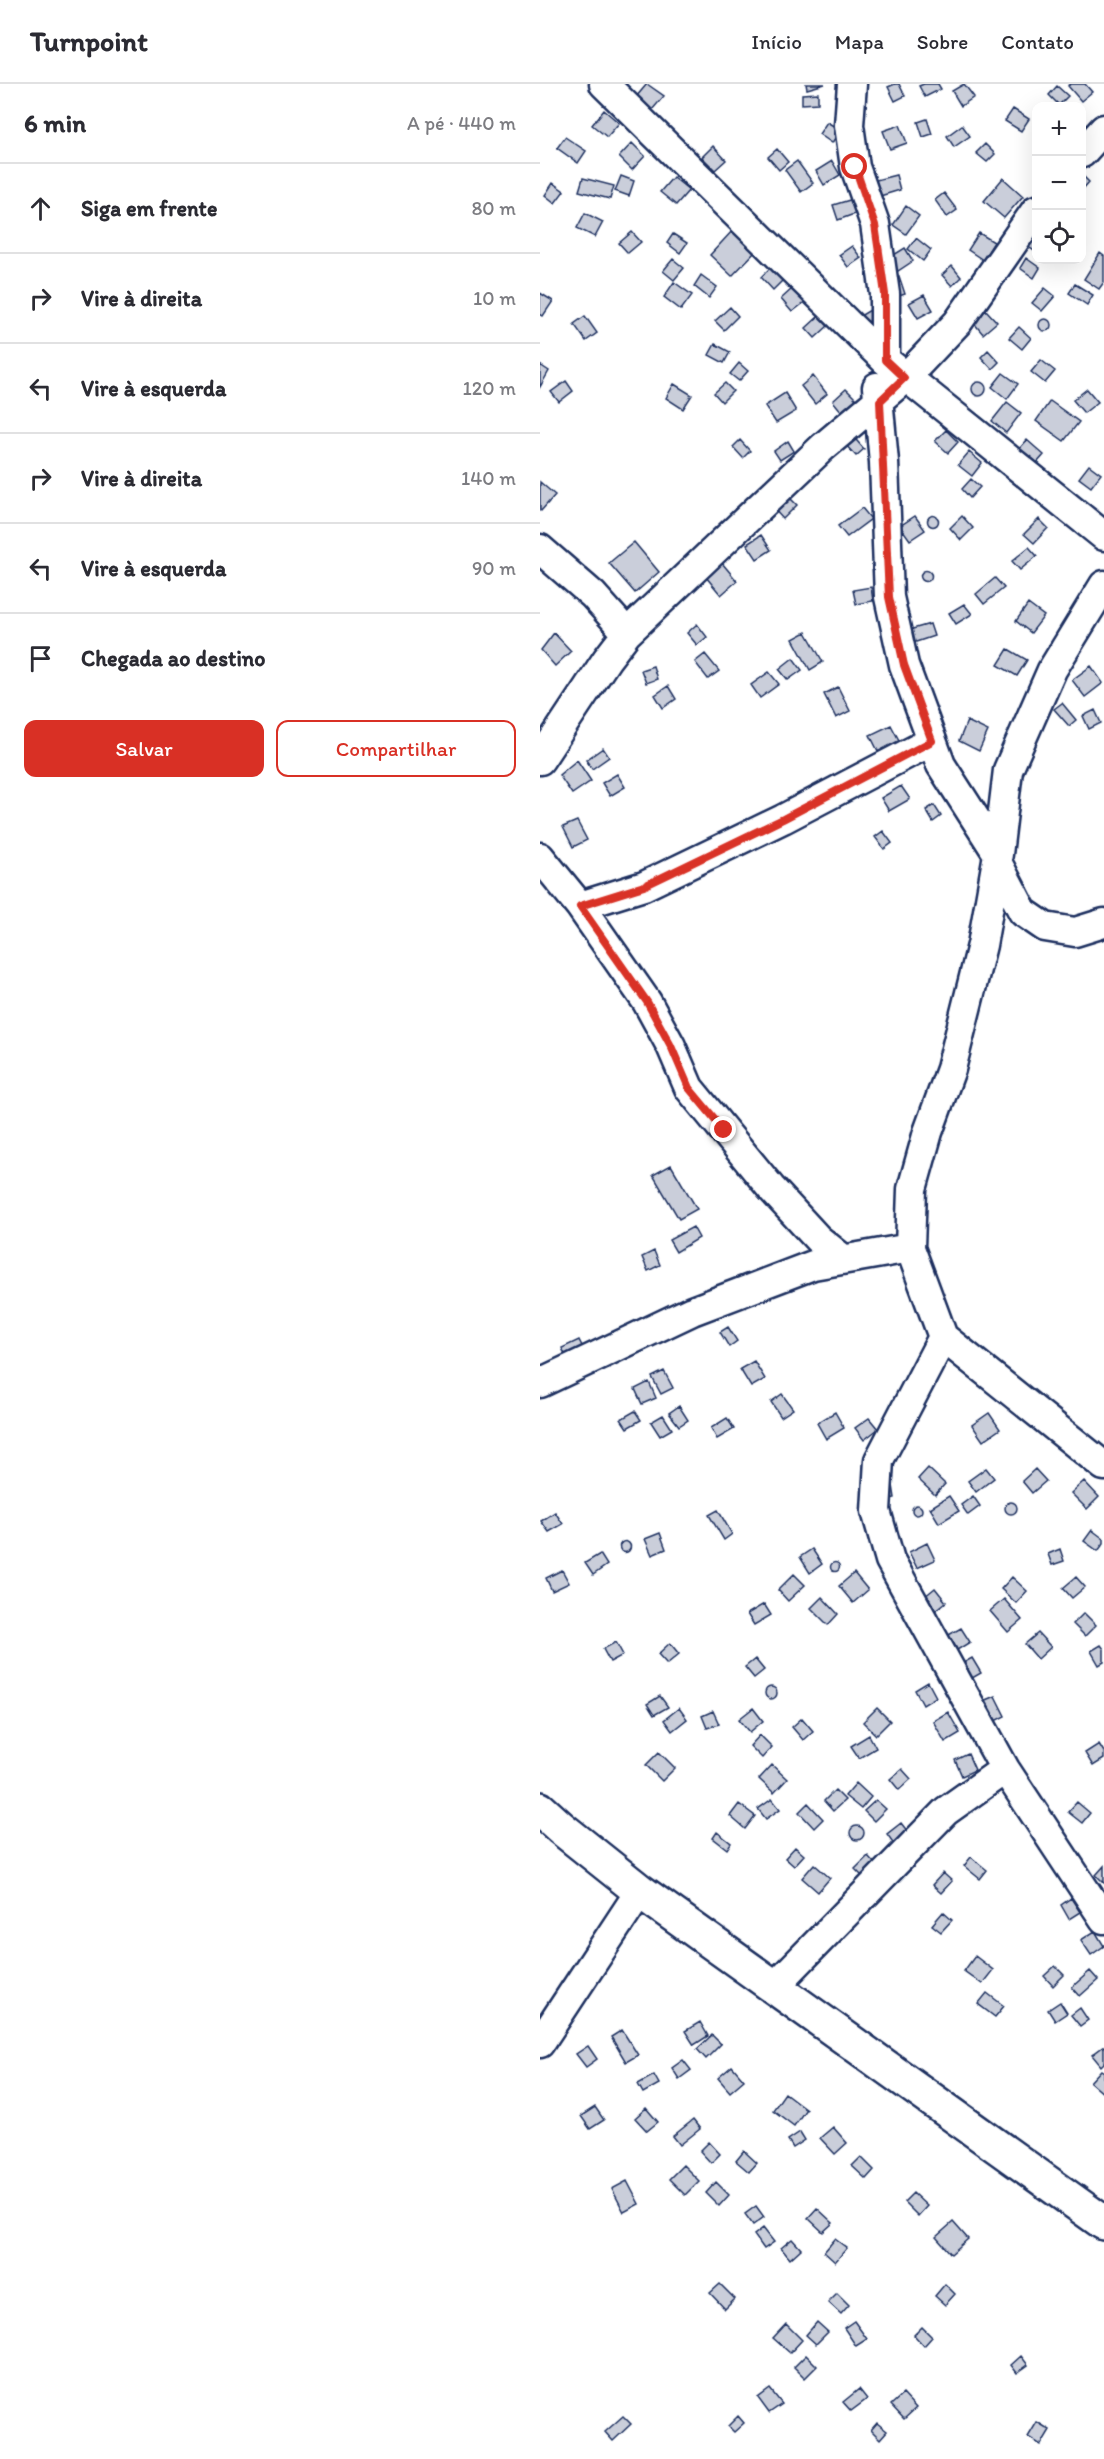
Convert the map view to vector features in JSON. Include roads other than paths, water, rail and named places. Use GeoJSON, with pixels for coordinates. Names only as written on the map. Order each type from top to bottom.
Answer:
{"type":"FeatureCollection","features":[{"type":"Feature","properties":{"kind":"main road"},"geometry":{"type":"LineString","coordinates":[[540,1809],[640,1891],[1104,2223]]}},
{"type":"Feature","properties":{"kind":"street"},"geometry":{"type":"LineString","coordinates":[[604,84],[886,361],[1104,536]]}},
{"type":"Feature","properties":{"kind":"street"},"geometry":{"type":"LineString","coordinates":[[852,84],[849,125],[854,156],[875,225],[885,294],[886,361],[880,401],[889,597],[904,665],[941,765],[998,858],[1023,912],[1045,927],[1076,932],[1104,923]]}},
{"type":"Feature","properties":{"kind":"street"},"geometry":{"type":"LineString","coordinates":[[1086,149],[1104,129]]}},
{"type":"Feature","properties":{"kind":"street"},"geometry":{"type":"LineString","coordinates":[[886,361],[958,322],[1032,216]]}},
{"type":"Feature","properties":{"kind":"street"},"geometry":{"type":"LineString","coordinates":[[540,760],[607,659],[627,633],[823,447],[880,401],[886,361]]}},
{"type":"Feature","properties":{"kind":"street"},"geometry":{"type":"LineString","coordinates":[[540,549],[593,595],[627,633]]}},
{"type":"Feature","properties":{"kind":"street"},"geometry":{"type":"LineString","coordinates":[[1104,585],[1052,670],[1008,770],[998,858],[982,945],[951,1069],[928,1132],[912,1189],[910,1248],[943,1336],[1104,1466]]}},
{"type":"Feature","properties":{"kind":"street"},"geometry":{"type":"LineString","coordinates":[[580,906],[644,886],[783,819],[932,741]]}},
{"type":"Feature","properties":{"kind":"street"},"geometry":{"type":"LineString","coordinates":[[540,856],[580,906],[647,1002],[671,1046],[689,1088],[771,1188],[818,1239],[843,1259]]}},
{"type":"Feature","properties":{"kind":"street"},"geometry":{"type":"LineString","coordinates":[[540,1383],[692,1311],[813,1265],[910,1248]]}},
{"type":"Feature","properties":{"kind":"street"},"geometry":{"type":"LineString","coordinates":[[943,1336],[879,1460],[876,1511],[890,1560],[1005,1769],[1104,1919]]}},
{"type":"Feature","properties":{"kind":"street"},"geometry":{"type":"LineString","coordinates":[[775,1986],[946,1811],[1005,1769]]}},
{"type":"Feature","properties":{"kind":"street"},"geometry":{"type":"LineString","coordinates":[[540,2043],[640,1891]]}}]}
